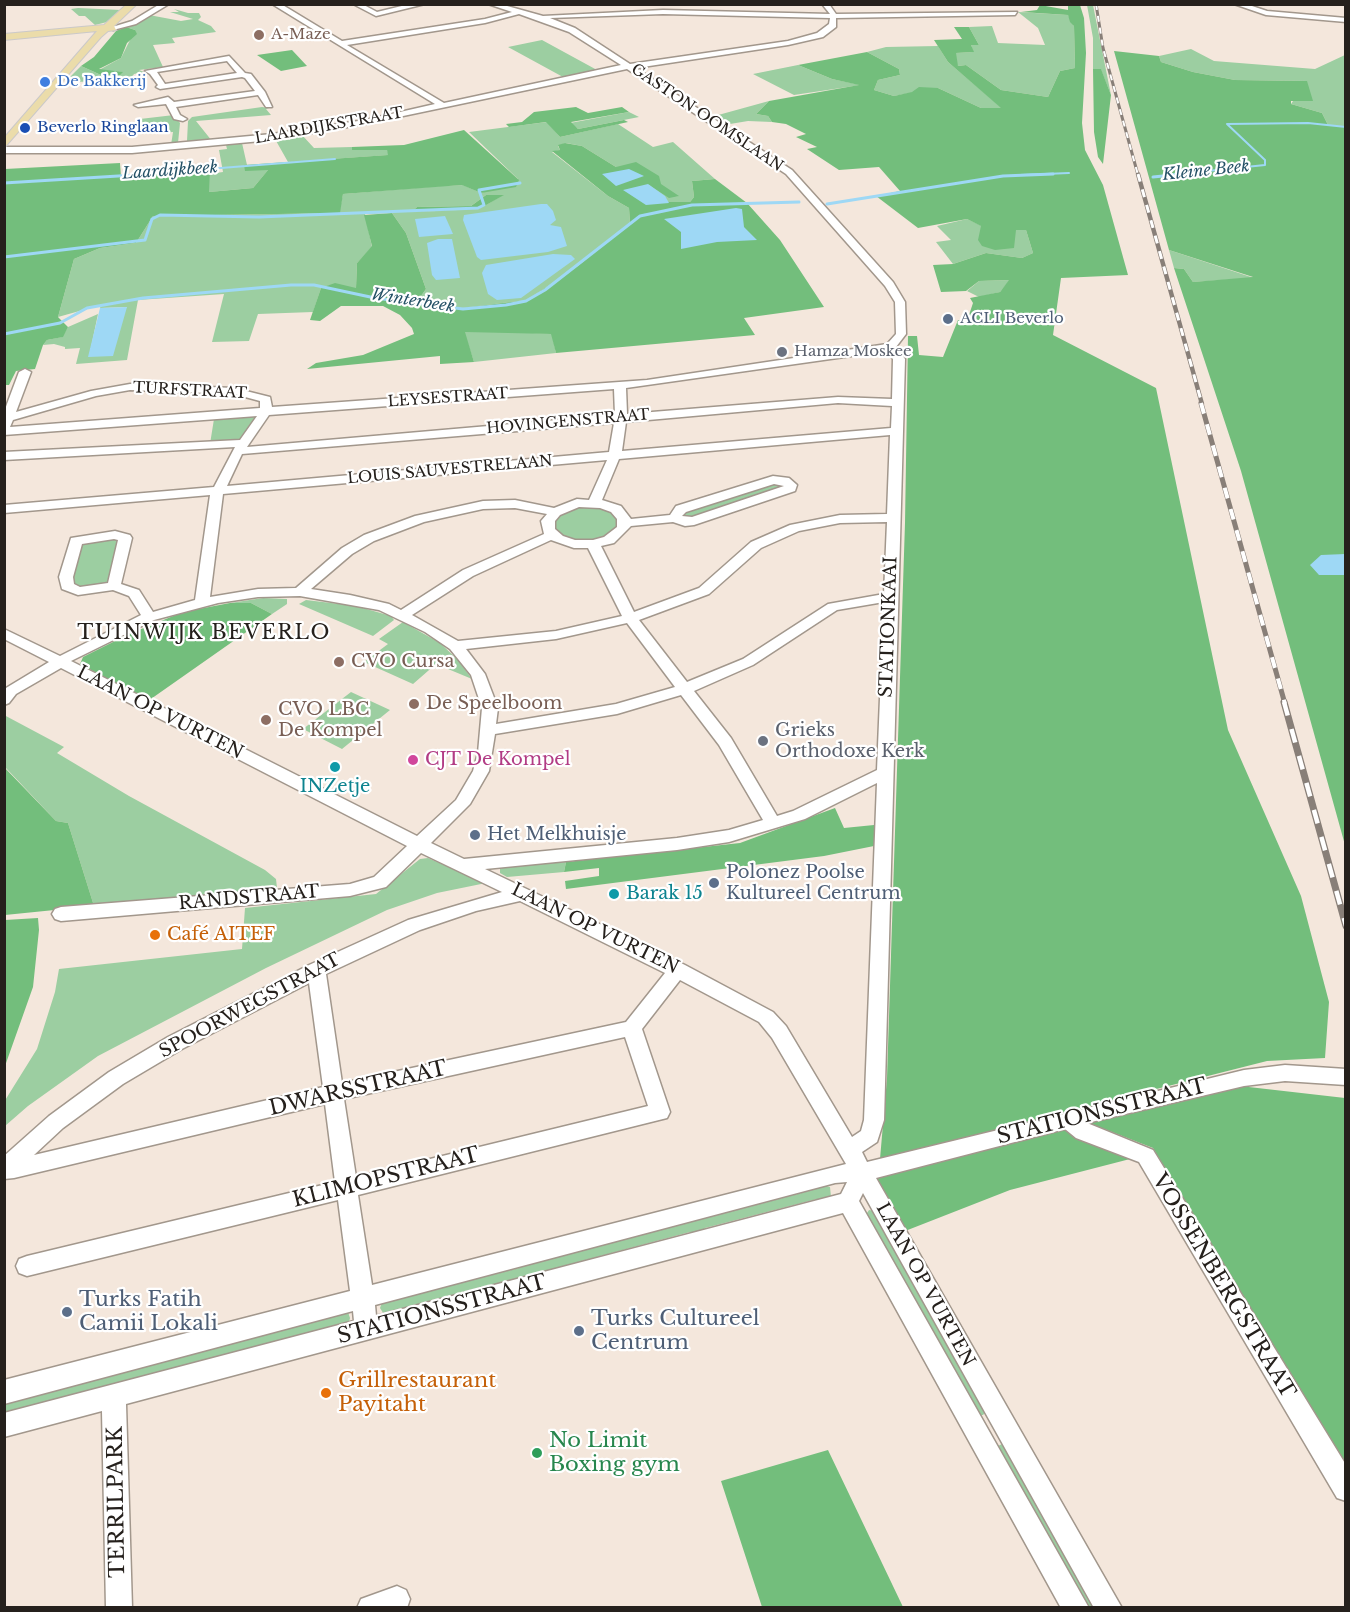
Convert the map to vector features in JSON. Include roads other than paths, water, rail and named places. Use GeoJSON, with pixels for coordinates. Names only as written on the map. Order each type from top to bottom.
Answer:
{"type":"FeatureCollection","features":[{"type":"Feature","properties":{"kind":"main road"},"geometry":{"type":"LineString","coordinates":[[4,145],[65,75],[85,60],[107,29],[134,4]]}},
{"type":"Feature","properties":{"kind":"main road"},"geometry":{"type":"LineString","coordinates":[[4,37],[70,30],[107,29],[141,4]]}},
{"type":"Feature","properties":{"kind":"street"},"geometry":{"type":"LineString","coordinates":[[107,29],[134,24],[166,4]]}},
{"type":"Feature","properties":{"kind":"street"},"geometry":{"type":"LineString","coordinates":[[275,4],[343,43],[442,105]]}},
{"type":"Feature","properties":{"kind":"street"},"geometry":{"type":"LineString","coordinates":[[358,4],[376,14],[422,4]]}},
{"type":"Feature","properties":{"kind":"street","name":"GASTON OOMSLAAN"},"geometry":{"type":"LineString","coordinates":[[491,4],[541,17],[572,30],[759,150],[789,172],[889,284],[900,302],[901,334],[890,347]]}},
{"type":"Feature","properties":{"kind":"street"},"geometry":{"type":"LineString","coordinates":[[825,4],[833,16]]}},
{"type":"Feature","properties":{"kind":"street"},"geometry":{"type":"LineString","coordinates":[[1237,4],[1266,13],[1346,20]]}},
{"type":"Feature","properties":{"kind":"street"},"geometry":{"type":"LineString","coordinates":[[343,43],[485,21],[520,12]]}},
{"type":"Feature","properties":{"kind":"street"},"geometry":{"type":"LineString","coordinates":[[541,17],[557,14],[663,12],[833,16],[1016,13]]}},
{"type":"Feature","properties":{"kind":"street","name":"LAARDIJKSTRAAT"},"geometry":{"type":"LineString","coordinates":[[4,155],[182,146],[304,132],[606,70],[808,39],[829,30],[833,25],[833,16]]}},
{"type":"Feature","properties":{"kind":"street"},"geometry":{"type":"LineString","coordinates":[[242,75],[229,58],[146,73],[154,86],[160,87],[248,76],[269,105]]}},
{"type":"Feature","properties":{"kind":"street"},"geometry":{"type":"LineString","coordinates":[[160,87],[184,116],[182,146]]}},
{"type":"Feature","properties":{"kind":"street"},"geometry":{"type":"LineString","coordinates":[[138,105],[261,92]]}},
{"type":"Feature","properties":{"kind":"street","name":"LAARDIJKSTRAAT"},"geometry":{"type":"LineString","coordinates":[[4,150],[48,152]]}},
{"type":"Feature","properties":{"kind":"street","name":"LEYSESTRAAT"},"geometry":{"type":"LineString","coordinates":[[6,425],[266,411],[620,385],[707,376],[890,347]]}},
{"type":"Feature","properties":{"kind":"street","name":"STATIONKAAI"},"geometry":{"type":"LineString","coordinates":[[848,1150],[870,1136],[874,1120],[898,359],[890,347]]}},
{"type":"Feature","properties":{"kind":"street"},"geometry":{"type":"LineString","coordinates":[[6,425],[25,372]]}},
{"type":"Feature","properties":{"kind":"street"},"geometry":{"type":"LineString","coordinates":[[594,503],[615,455],[621,418],[620,385]]}},
{"type":"Feature","properties":{"kind":"street","name":"TURFSTRAAT"},"geometry":{"type":"LineString","coordinates":[[6,425],[114,389],[150,386],[234,391],[254,395],[266,399],[266,411]]}},
{"type":"Feature","properties":{"kind":"street","name":"HOVINGENSTRAAT"},"geometry":{"type":"LineString","coordinates":[[4,456],[241,447],[843,399],[897,403]]}},
{"type":"Feature","properties":{"kind":"street"},"geometry":{"type":"LineString","coordinates":[[202,602],[214,502],[241,447],[266,411]]}},
{"type":"Feature","properties":{"kind":"street","name":"LOUIS SAUVESTRELAAN"},"geometry":{"type":"LineString","coordinates":[[4,509],[896,430]]}},
{"type":"Feature","properties":{"kind":"street"},"geometry":{"type":"LineString","coordinates":[[625,523],[674,518],[685,522],[694,521],[786,491],[791,485],[785,481],[773,480],[681,509],[674,518]]}},
{"type":"Feature","properties":{"kind":"street"},"geometry":{"type":"LineString","coordinates":[[300,592],[346,551],[369,538],[420,519],[483,505],[515,504],[555,512],[577,503],[594,503],[616,509],[625,523]]}},
{"type":"Feature","properties":{"kind":"street"},"geometry":{"type":"LineString","coordinates":[[555,512],[547,525],[552,535],[574,544],[593,544],[616,537],[625,523]]}},
{"type":"Feature","properties":{"kind":"street"},"geometry":{"type":"LineString","coordinates":[[455,646],[556,635],[630,618],[704,591],[742,555],[787,531],[840,519],[892,518]]}},
{"type":"Feature","properties":{"kind":"street"},"geometry":{"type":"LineString","coordinates":[[114,586],[125,538],[115,535],[76,541],[66,577],[67,586],[78,591],[114,586],[134,593],[149,617]]}},
{"type":"Feature","properties":{"kind":"street"},"geometry":{"type":"LineString","coordinates":[[404,614],[468,573],[552,535]]}},
{"type":"Feature","properties":{"kind":"street"},"geometry":{"type":"LineString","coordinates":[[593,544],[630,618],[736,758],[774,824]]}},
{"type":"Feature","properties":{"kind":"street","name":"RANDSTRAAT"},"geometry":{"type":"LineString","coordinates":[[4,700],[11,691],[60,662],[108,635],[149,617],[202,602],[258,593],[300,592],[350,599],[404,614],[455,646],[478,674],[484,689],[489,708],[489,730],[486,753],[474,785],[462,804],[422,846],[380,882],[363,888],[61,914]]}},
{"type":"Feature","properties":{"kind":"street"},"geometry":{"type":"LineString","coordinates":[[489,730],[617,709],[684,689],[748,662],[833,607],[890,597]]}},
{"type":"Feature","properties":{"kind":"street","name":"LAAN OP VURTEN"},"geometry":{"type":"LineString","coordinates":[[4,633],[422,846],[466,865],[738,1000],[765,1017],[779,1032],[862,1172],[1109,1608]]}},
{"type":"Feature","properties":{"kind":"street"},"geometry":{"type":"LineString","coordinates":[[466,865],[704,841],[799,816],[884,773]]}},
{"type":"Feature","properties":{"kind":"street","name":"SPOORWEGSTRAAT"},"geometry":{"type":"LineString","coordinates":[[9,1170],[56,1122],[116,1078],[176,1043],[316,970],[414,925],[475,905],[524,894]]}},
{"type":"Feature","properties":{"kind":"street"},"geometry":{"type":"LineString","coordinates":[[316,970],[367,1330]]}},
{"type":"Feature","properties":{"kind":"street"},"geometry":{"type":"LineString","coordinates":[[632,1028],[678,970]]}},
{"type":"Feature","properties":{"kind":"street","name":"DWARSSTRAAT"},"geometry":{"type":"LineString","coordinates":[[9,1170],[632,1028]]}},
{"type":"Feature","properties":{"kind":"street","name":"KLIMOPSTRAAT"},"geometry":{"type":"LineString","coordinates":[[27,1266],[660,1112],[632,1028]]}},
{"type":"Feature","properties":{"kind":"street","name":"STATIONSSTRAAT"},"geometry":{"type":"LineString","coordinates":[[4,1392],[835,1174],[862,1172],[1069,1119],[1244,1078],[1285,1073],[1346,1077]]}},
{"type":"Feature","properties":{"kind":"street","name":"VOSSENBERGSTRAAT"},"geometry":{"type":"LineString","coordinates":[[1069,1119],[1083,1132],[1146,1156],[1346,1489]]}},
{"type":"Feature","properties":{"kind":"street"},"geometry":{"type":"LineString","coordinates":[[848,1202],[862,1172]]}},
{"type":"Feature","properties":{"kind":"street","name":"LAAN OP VURTEN"},"geometry":{"type":"LineString","coordinates":[[848,1202],[1076,1608]]}},
{"type":"Feature","properties":{"kind":"street","name":"STATIONSSTRAAT"},"geometry":{"type":"LineString","coordinates":[[4,1425],[848,1202]]}},
{"type":"Feature","properties":{"kind":"street","name":"TERRILPARK"},"geometry":{"type":"LineString","coordinates":[[114,1397],[119,1608]]}},
{"type":"Feature","properties":{"kind":"street"},"geometry":{"type":"LineString","coordinates":[[978,1433],[1002,1422]]}},
{"type":"Feature","properties":{"kind":"street"},"geometry":{"type":"LineString","coordinates":[[370,1608],[398,1599]]}},
{"type":"Feature","properties":{"kind":"water"},"geometry":{"type":"Polygon","coordinates":[[[629,169],[644,176],[616,186],[602,174],[629,169]]]}},
{"type":"Feature","properties":{"kind":"water"},"geometry":{"type":"Polygon","coordinates":[[[648,184],[665,196],[669,203],[646,205],[623,190],[648,184]]]}},
{"type":"Feature","properties":{"kind":"water"},"geometry":{"type":"Polygon","coordinates":[[[547,204],[553,211],[556,220],[550,225],[561,227],[567,246],[548,252],[481,260],[477,257],[463,220],[464,215],[547,204]]]}},
{"type":"Feature","properties":{"kind":"water"},"geometry":{"type":"Polygon","coordinates":[[[742,209],[744,227],[757,240],[717,242],[681,249],[681,232],[664,219],[742,209]]]}},
{"type":"Feature","properties":{"kind":"water"},"geometry":{"type":"Polygon","coordinates":[[[445,216],[453,234],[419,237],[415,219],[445,216]]]}},
{"type":"Feature","properties":{"kind":"water"},"geometry":{"type":"Polygon","coordinates":[[[438,239],[452,239],[460,278],[436,280],[432,275],[427,243],[438,239]]]}},
{"type":"Feature","properties":{"kind":"water"},"geometry":{"type":"Polygon","coordinates":[[[553,254],[571,255],[575,259],[521,298],[497,300],[488,294],[482,273],[486,265],[553,254]]]}},
{"type":"Feature","properties":{"kind":"water"},"geometry":{"type":"Polygon","coordinates":[[[127,307],[113,356],[88,357],[100,308],[127,307]]]}},
{"type":"Feature","properties":{"kind":"water"},"geometry":{"type":"Polygon","coordinates":[[[1345,554],[1345,575],[1319,575],[1310,565],[1321,555],[1345,554]]]}},
{"type":"Feature","properties":{"kind":"waterway","name":"Kleine Beek"},"geometry":{"type":"LineString","coordinates":[[1169,175],[1265,165],[1265,160],[1227,124],[1308,123],[1346,127]]}},
{"type":"Feature","properties":{"kind":"waterway","name":"Laardijkbeek"},"geometry":{"type":"LineString","coordinates":[[132,175],[335,159]]}},
{"type":"Feature","properties":{"kind":"waterway","name":"Kleine Beek"},"geometry":{"type":"LineString","coordinates":[[1020,175],[1069,173]]}},
{"type":"Feature","properties":{"kind":"waterway","name":"Laardijkbeek"},"geometry":{"type":"LineString","coordinates":[[4,183],[151,174]]}},
{"type":"Feature","properties":{"kind":"waterway","name":"Kleine Beek"},"geometry":{"type":"LineString","coordinates":[[827,204],[1003,176],[1053,174]]}},
{"type":"Feature","properties":{"kind":"waterway","name":"Kleine Beek"},"geometry":{"type":"LineString","coordinates":[[1153,177],[1183,174]]}},
{"type":"Feature","properties":{"kind":"waterway"},"geometry":{"type":"LineString","coordinates":[[4,257],[145,240],[152,219],[160,215],[259,217],[478,208],[484,205],[479,190],[520,183]]}},
{"type":"Feature","properties":{"kind":"waterway","name":"Winterbeek"},"geometry":{"type":"LineString","coordinates":[[4,334],[60,323],[87,308],[143,298],[291,285],[314,285],[375,298],[463,309],[506,305],[526,301],[545,290],[640,216],[692,205],[799,202]]}},
{"type":"Feature","properties":{"kind":"railway"},"geometry":{"type":"LineString","coordinates":[[1096,4],[1103,48],[1138,175]]}},
{"type":"Feature","properties":{"kind":"railway"},"geometry":{"type":"LineString","coordinates":[[1138,174],[1202,404]]}},
{"type":"Feature","properties":{"kind":"railway"},"geometry":{"type":"LineString","coordinates":[[1201,403],[1285,704]]}},
{"type":"Feature","properties":{"kind":"railway"},"geometry":{"type":"LineString","coordinates":[[1284,702],[1346,926]]}},
{"type":"Feature","properties":{"kind":"place","name":"A-Maze"},"geometry":{"type":"Point","coordinates":[259,35]}},
{"type":"Feature","properties":{"kind":"place","name":"De Bakkerij"},"geometry":{"type":"Point","coordinates":[45,82]}},
{"type":"Feature","properties":{"kind":"place","name":"Beverlo Ringlaan"},"geometry":{"type":"Point","coordinates":[25,128]}},
{"type":"Feature","properties":{"kind":"place","name":"ACLI Beverlo"},"geometry":{"type":"Point","coordinates":[948,319]}},
{"type":"Feature","properties":{"kind":"place","name":"Hamza Moskee"},"geometry":{"type":"Point","coordinates":[782,352]}},
{"type":"Feature","properties":{"kind":"place","name":"CVO Cursa"},"geometry":{"type":"Point","coordinates":[339,662]}},
{"type":"Feature","properties":{"kind":"place","name":"De Speelboom"},"geometry":{"type":"Point","coordinates":[414,704]}},
{"type":"Feature","properties":{"kind":"place","name":"CVO LBC De Kompel"},"geometry":{"type":"Point","coordinates":[266,720]}},
{"type":"Feature","properties":{"kind":"place","name":"Grieks Orthodoxe Kerk"},"geometry":{"type":"Point","coordinates":[763,741]}},
{"type":"Feature","properties":{"kind":"place","name":"CJT De Kompel"},"geometry":{"type":"Point","coordinates":[413,760]}},
{"type":"Feature","properties":{"kind":"place","name":"INZetje"},"geometry":{"type":"Point","coordinates":[335,767]}},
{"type":"Feature","properties":{"kind":"place","name":"Het Melkhuisje"},"geometry":{"type":"Point","coordinates":[475,835]}},
{"type":"Feature","properties":{"kind":"place","name":"Polonez Poolse Kultureel Centrum"},"geometry":{"type":"Point","coordinates":[714,883]}},
{"type":"Feature","properties":{"kind":"place","name":"Barak 15"},"geometry":{"type":"Point","coordinates":[614,894]}},
{"type":"Feature","properties":{"kind":"place","name":"Café AITEF"},"geometry":{"type":"Point","coordinates":[155,935]}},
{"type":"Feature","properties":{"kind":"place","name":"Turks Fatih Camii Lokali"},"geometry":{"type":"Point","coordinates":[67,1312]}},
{"type":"Feature","properties":{"kind":"place","name":"Turks Cultureel Centrum"},"geometry":{"type":"Point","coordinates":[579,1331]}},
{"type":"Feature","properties":{"kind":"place","name":"Grillrestaurant Payitaht"},"geometry":{"type":"Point","coordinates":[326,1393]}},
{"type":"Feature","properties":{"kind":"place","name":"No Limit Boxing gym"},"geometry":{"type":"Point","coordinates":[537,1453]}},
{"type":"Feature","properties":{"kind":"district","name":"TUINWIJK BEVERLO"},"geometry":{"type":"Point","coordinates":[204,633]}}]}
